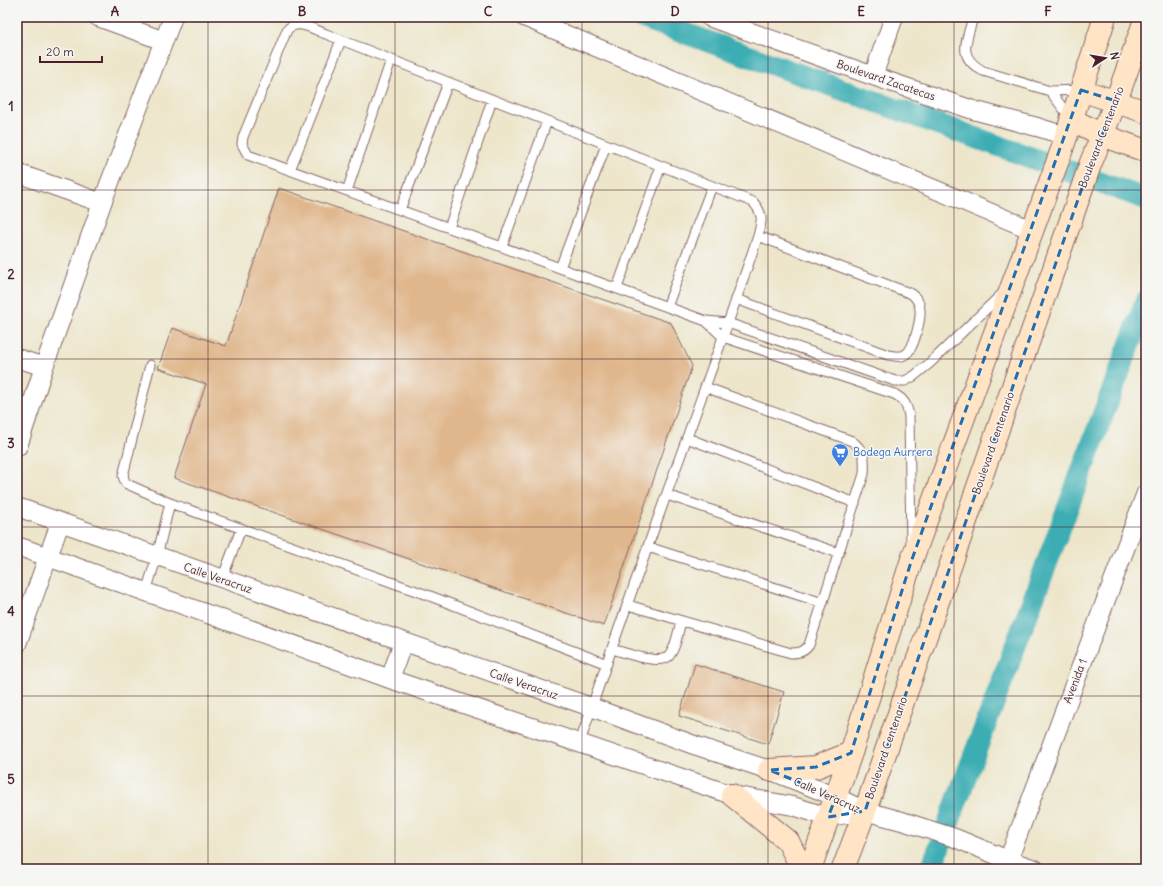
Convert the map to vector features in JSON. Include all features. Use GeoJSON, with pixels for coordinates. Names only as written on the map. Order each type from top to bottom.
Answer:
{"type":"FeatureCollection","features":[{"type":"Feature","properties":{"kind":"main road"},"geometry":{"type":"LineString","coordinates":[[810,869],[851,753],[912,562],[1066,136],[1105,17]]}},
{"type":"Feature","properties":{"kind":"main road","name":"Boulevard Centenario"},"geometry":{"type":"LineString","coordinates":[[843,869],[865,811],[1090,165],[1145,24]]}},
{"type":"Feature","properties":{"kind":"main road"},"geometry":{"type":"LineString","coordinates":[[1081,90],[1146,112]]}},
{"type":"Feature","properties":{"kind":"main road","name":"Boulevard Zacatecas"},"geometry":{"type":"LineString","coordinates":[[1066,136],[1102,136],[1146,151]]}},
{"type":"Feature","properties":{"kind":"main road"},"geometry":{"type":"LineString","coordinates":[[769,770],[816,767],[851,753]]}},
{"type":"Feature","properties":{"kind":"main road"},"geometry":{"type":"LineString","coordinates":[[732,795],[788,841],[802,869]]}},
{"type":"Feature","properties":{"kind":"street"},"geometry":{"type":"LineString","coordinates":[[98,17],[164,41]]}},
{"type":"Feature","properties":{"kind":"street"},"geometry":{"type":"LineString","coordinates":[[18,446],[44,367],[102,203],[173,17]]}},
{"type":"Feature","properties":{"kind":"street"},"geometry":{"type":"LineString","coordinates":[[524,17],[1035,221]]}},
{"type":"Feature","properties":{"kind":"street"},"geometry":{"type":"LineString","coordinates":[[873,76],[894,17]]}},
{"type":"Feature","properties":{"kind":"street","name":"Boulevard Zacatecas"},"geometry":{"type":"LineString","coordinates":[[718,18],[873,76],[973,110],[1066,136]]}},
{"type":"Feature","properties":{"kind":"street"},"geometry":{"type":"LineString","coordinates":[[17,173],[102,203]]}},
{"type":"Feature","properties":{"kind":"street"},"geometry":{"type":"LineString","coordinates":[[17,358],[44,367]]}},
{"type":"Feature","properties":{"kind":"street","name":"Avenida 1"},"geometry":{"type":"LineString","coordinates":[[1006,864],[1146,493]]}},
{"type":"Feature","properties":{"kind":"street","name":"Calle Veracruz"},"geometry":{"type":"LineString","coordinates":[[17,507],[769,770],[832,807]]}},
{"type":"Feature","properties":{"kind":"street"},"geometry":{"type":"LineString","coordinates":[[17,644],[60,522]]}},
{"type":"Feature","properties":{"kind":"street","name":"Calle Veracruz"},"geometry":{"type":"LineString","coordinates":[[17,546],[390,679],[580,742],[732,795],[793,806],[832,807],[865,811],[955,838],[1006,864],[1035,869]]}},
{"type":"Feature","properties":{"kind":"street"},"geometry":{"type":"LineString","coordinates":[[390,679],[403,642]]}},
{"type":"Feature","properties":{"kind":"lane"},"geometry":{"type":"LineString","coordinates":[[973,17],[965,51],[967,59],[973,66],[983,71],[1050,91],[1081,90]]}},
{"type":"Feature","properties":{"kind":"lane"},"geometry":{"type":"LineString","coordinates":[[580,742],[591,707],[728,323],[758,236],[762,222],[758,208],[753,202],[299,24],[290,27],[287,30],[242,137],[242,144],[248,155],[706,321],[728,323],[879,376],[895,381],[905,381],[914,376],[930,363],[1012,285]]}},
{"type":"Feature","properties":{"kind":"lane"},"geometry":{"type":"LineString","coordinates":[[290,170],[341,40]]}},
{"type":"Feature","properties":{"kind":"lane"},"geometry":{"type":"LineString","coordinates":[[347,191],[391,60]]}},
{"type":"Feature","properties":{"kind":"lane"},"geometry":{"type":"LineString","coordinates":[[400,210],[448,83]]}},
{"type":"Feature","properties":{"kind":"lane"},"geometry":{"type":"LineString","coordinates":[[1050,91],[1066,136]]}},
{"type":"Feature","properties":{"kind":"lane"},"geometry":{"type":"LineString","coordinates":[[449,228],[492,100]]}},
{"type":"Feature","properties":{"kind":"lane"},"geometry":{"type":"LineString","coordinates":[[502,247],[547,121]]}},
{"type":"Feature","properties":{"kind":"lane"},"geometry":{"type":"LineString","coordinates":[[560,268],[606,145]]}},
{"type":"Feature","properties":{"kind":"lane"},"geometry":{"type":"LineString","coordinates":[[617,288],[661,166]]}},
{"type":"Feature","properties":{"kind":"lane"},"geometry":{"type":"LineString","coordinates":[[667,307],[712,186]]}},
{"type":"Feature","properties":{"kind":"lane"},"geometry":{"type":"LineString","coordinates":[[736,299],[888,355],[906,355],[911,349],[921,311],[918,300],[912,294],[758,236]]}},
{"type":"Feature","properties":{"kind":"lane"},"geometry":{"type":"LineString","coordinates":[[706,321],[723,337],[894,394],[900,397],[906,404],[909,416],[912,562]]}},
{"type":"Feature","properties":{"kind":"lane"},"geometry":{"type":"LineString","coordinates":[[809,365],[813,353]]}},
{"type":"Feature","properties":{"kind":"lane"},"geometry":{"type":"LineString","coordinates":[[150,365],[123,476],[127,484],[170,503],[430,596],[607,664]]}},
{"type":"Feature","properties":{"kind":"lane"},"geometry":{"type":"LineString","coordinates":[[876,388],[879,376]]}},
{"type":"Feature","properties":{"kind":"lane"},"geometry":{"type":"LineString","coordinates":[[628,605],[791,653],[798,653],[805,650],[810,645],[864,474],[864,456],[860,447],[852,441],[705,387]]}},
{"type":"Feature","properties":{"kind":"lane"},"geometry":{"type":"LineString","coordinates":[[687,438],[855,503]]}},
{"type":"Feature","properties":{"kind":"lane"},"geometry":{"type":"LineString","coordinates":[[667,495],[839,553]]}},
{"type":"Feature","properties":{"kind":"lane"},"geometry":{"type":"LineString","coordinates":[[146,592],[157,556],[170,503]]}},
{"type":"Feature","properties":{"kind":"lane"},"geometry":{"type":"LineString","coordinates":[[222,579],[241,529]]}},
{"type":"Feature","properties":{"kind":"lane"},"geometry":{"type":"LineString","coordinates":[[648,547],[823,603]]}},
{"type":"Feature","properties":{"kind":"lane"},"geometry":{"type":"LineString","coordinates":[[612,649],[656,661],[665,659],[669,656],[673,649],[681,621]]}},
{"type":"Feature","properties":{"kind":"highlighted area"},"geometry":{"type":"Polygon","coordinates":[[[1081,90],[1116,101],[1090,165],[865,811],[828,817],[836,797],[769,770],[816,767],[851,753],[911,562],[1081,90]]]}},
{"type":"Feature","properties":{"kind":"building"},"geometry":{"type":"Polygon","coordinates":[[[279,188],[671,323],[692,366],[604,626],[174,478],[206,384],[158,368],[172,328],[226,346],[279,188]]]}},
{"type":"Feature","properties":{"kind":"building"},"geometry":{"type":"Polygon","coordinates":[[[695,664],[784,692],[768,744],[679,716],[695,664]]]}},
{"type":"Feature","properties":{"kind":"waterway"},"geometry":{"type":"LineString","coordinates":[[640,17],[1146,199]]}},
{"type":"Feature","properties":{"kind":"waterway"},"geometry":{"type":"LineString","coordinates":[[931,869],[1146,301]]}},
{"type":"Feature","properties":{"kind":"place","name":"Bodega Aurrera"},"geometry":{"type":"Point","coordinates":[840,467]}}]}
